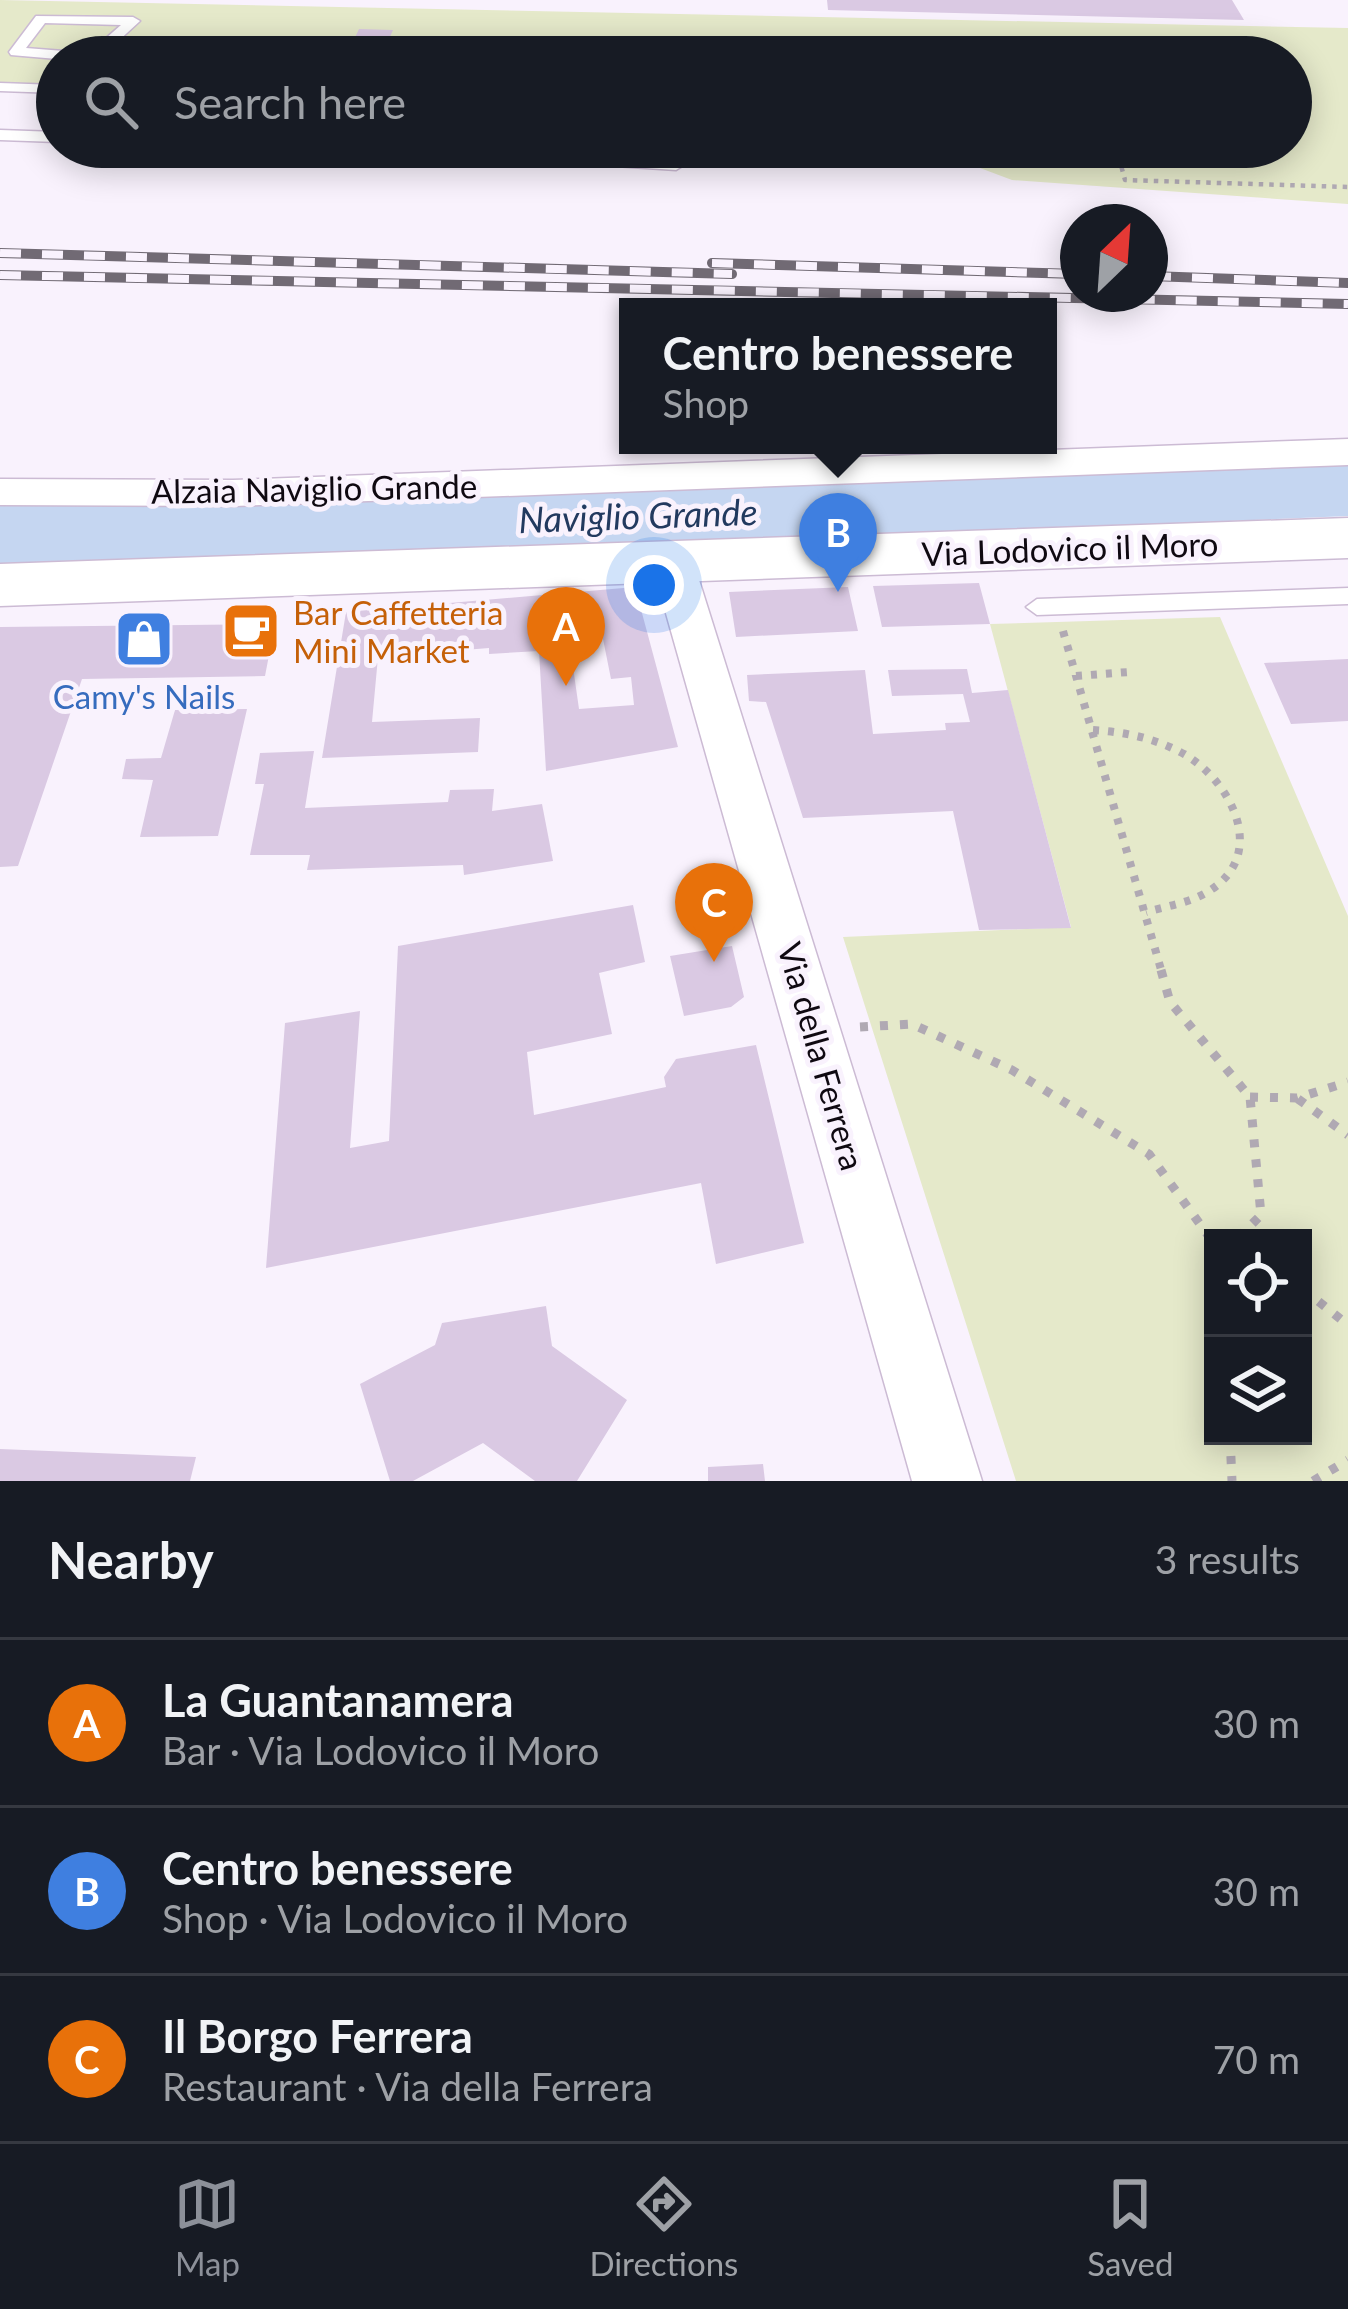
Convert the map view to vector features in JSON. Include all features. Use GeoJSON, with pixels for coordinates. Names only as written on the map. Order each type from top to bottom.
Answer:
{"type":"FeatureCollection","features":[{"type":"Feature","properties":{"kind":"street","name":"Alzaia Naviglio Grande"},"geometry":{"type":"LineString","coordinates":[[0,492],[233,493],[1348,452]]}},
{"type":"Feature","properties":{"kind":"street","name":"Via Lodovico il Moro"},"geometry":{"type":"LineString","coordinates":[[0,585],[1348,538]]}},
{"type":"Feature","properties":{"kind":"street","name":"Via della Ferrera"},"geometry":{"type":"LineString","coordinates":[[673,564],[947,1481]]}},
{"type":"Feature","properties":{"kind":"lane"},"geometry":{"type":"LineString","coordinates":[[36,53],[16,52],[41,19],[133,21],[115,36]]}},
{"type":"Feature","properties":{"kind":"lane"},"geometry":{"type":"LineString","coordinates":[[68,36],[80,20]]}},
{"type":"Feature","properties":{"kind":"lane"},"geometry":{"type":"LineString","coordinates":[[0,38],[26,39]]}},
{"type":"Feature","properties":{"kind":"lane"},"geometry":{"type":"LineString","coordinates":[[0,87],[36,88]]}},
{"type":"Feature","properties":{"kind":"lane"},"geometry":{"type":"LineString","coordinates":[[0,119],[36,120]]}},
{"type":"Feature","properties":{"kind":"lane"},"geometry":{"type":"LineString","coordinates":[[0,135],[36,136]]}},
{"type":"Feature","properties":{"kind":"lane","name":"Via Lodovico il Moro"},"geometry":{"type":"LineString","coordinates":[[1046,607],[1348,596]]}},
{"type":"Feature","properties":{"kind":"path"},"geometry":{"type":"LineString","coordinates":[[1122,168],[1125,180],[1348,187]]}},
{"type":"Feature","properties":{"kind":"path"},"geometry":{"type":"LineString","coordinates":[[1046,607],[1093,730],[1170,1001],[1250,1097],[1262,1215],[1247,1229]]}},
{"type":"Feature","properties":{"kind":"path"},"geometry":{"type":"LineString","coordinates":[[1076,676],[1130,672]]}},
{"type":"Feature","properties":{"kind":"path"},"geometry":{"type":"LineString","coordinates":[[1093,730],[1115,730],[1185,754],[1233,798],[1239,818],[1242,846],[1216,886],[1146,912]]}},
{"type":"Feature","properties":{"kind":"path"},"geometry":{"type":"LineString","coordinates":[[859,1027],[912,1024],[1012,1070],[1149,1154],[1204,1230]]}},
{"type":"Feature","properties":{"kind":"path"},"geometry":{"type":"LineString","coordinates":[[1250,1097],[1297,1098],[1348,1082]]}},
{"type":"Feature","properties":{"kind":"path"},"geometry":{"type":"LineString","coordinates":[[1297,1098],[1348,1135]]}},
{"type":"Feature","properties":{"kind":"path"},"geometry":{"type":"LineString","coordinates":[[1312,1296],[1348,1325]]}},
{"type":"Feature","properties":{"kind":"path"},"geometry":{"type":"LineString","coordinates":[[1230,1445],[1232,1481]]}},
{"type":"Feature","properties":{"kind":"path"},"geometry":{"type":"LineString","coordinates":[[1313,1481],[1348,1460]]}},
{"type":"Feature","properties":{"kind":"green space"},"geometry":{"type":"Polygon","coordinates":[[[0,0],[1348,28],[1348,204],[1012,180],[980,168],[1312,168],[1312,36],[36,36],[36,91],[0,90],[0,0]]]}},
{"type":"Feature","properties":{"kind":"green space"},"geometry":{"type":"Polygon","coordinates":[[[1220,617],[1348,916],[1348,1481],[1016,1481],[843,937],[1071,927],[990,624],[1220,617]]]}},
{"type":"Feature","properties":{"kind":"water","name":"Naviglio Grande"},"geometry":{"type":"Polygon","coordinates":[[[1348,461],[1348,516],[281,560],[0,563],[0,504],[1348,461]]]}},
{"type":"Feature","properties":{"kind":"building"},"geometry":{"type":"Polygon","coordinates":[[[827,0],[1232,0],[1244,20],[828,10],[827,0]]]}},
{"type":"Feature","properties":{"kind":"building"},"geometry":{"type":"Polygon","coordinates":[[[359,29],[393,30],[390,36],[356,36],[359,29]]]}},
{"type":"Feature","properties":{"kind":"building"},"geometry":{"type":"Polygon","coordinates":[[[979,583],[990,624],[882,627],[873,586],[979,583]]]}},
{"type":"Feature","properties":{"kind":"building"},"geometry":{"type":"Polygon","coordinates":[[[635,587],[678,747],[546,771],[539,651],[489,654],[489,648],[378,657],[372,722],[480,718],[478,752],[322,758],[346,612],[635,587]],[[601,629],[568,632],[579,709],[634,705],[631,677],[611,679],[601,629]]]}},
{"type":"Feature","properties":{"kind":"building"},"geometry":{"type":"Polygon","coordinates":[[[848,587],[858,631],[736,637],[729,592],[848,587]]]}},
{"type":"Feature","properties":{"kind":"building"},"geometry":{"type":"Polygon","coordinates":[[[275,624],[265,676],[82,679],[18,866],[0,867],[0,627],[275,624]]]}},
{"type":"Feature","properties":{"kind":"building"},"geometry":{"type":"Polygon","coordinates":[[[1348,659],[1348,721],[1291,724],[1264,663],[1348,659]]]}},
{"type":"Feature","properties":{"kind":"building"},"geometry":{"type":"Polygon","coordinates":[[[967,669],[972,693],[1008,690],[1071,928],[979,930],[953,811],[803,818],[766,702],[749,701],[747,675],[865,670],[873,734],[946,730],[945,723],[970,722],[963,694],[892,696],[888,670],[967,669]]]}},
{"type":"Feature","properties":{"kind":"building"},"geometry":{"type":"Polygon","coordinates":[[[247,709],[218,836],[140,837],[153,780],[122,779],[126,759],[161,758],[175,710],[247,709]]]}},
{"type":"Feature","properties":{"kind":"building"},"geometry":{"type":"Polygon","coordinates":[[[314,751],[305,808],[448,802],[450,790],[494,789],[492,811],[542,804],[553,861],[464,875],[463,865],[307,870],[310,855],[250,855],[264,784],[255,784],[260,753],[314,751]]]}},
{"type":"Feature","properties":{"kind":"building"},"geometry":{"type":"Polygon","coordinates":[[[633,905],[645,962],[599,973],[612,1034],[527,1052],[534,1115],[666,1087],[664,1077],[676,1059],[756,1045],[804,1243],[716,1264],[701,1183],[266,1268],[285,1023],[360,1011],[350,1148],[389,1141],[398,946],[633,905]]]}},
{"type":"Feature","properties":{"kind":"building"},"geometry":{"type":"Polygon","coordinates":[[[732,946],[744,997],[731,1007],[684,1016],[670,956],[732,946]]]}},
{"type":"Feature","properties":{"kind":"building"},"geometry":{"type":"Polygon","coordinates":[[[546,1306],[552,1346],[627,1400],[577,1481],[535,1481],[483,1443],[413,1481],[390,1481],[360,1384],[435,1345],[442,1323],[546,1306]]]}},
{"type":"Feature","properties":{"kind":"building"},"geometry":{"type":"Polygon","coordinates":[[[0,1449],[196,1457],[190,1481],[0,1481],[0,1449]]]}},
{"type":"Feature","properties":{"kind":"building"},"geometry":{"type":"Polygon","coordinates":[[[763,1464],[765,1481],[708,1481],[708,1467],[763,1464]]]}},
{"type":"Feature","properties":{"kind":"railway"},"geometry":{"type":"LineString","coordinates":[[0,253],[732,274]]}},
{"type":"Feature","properties":{"kind":"railway"},"geometry":{"type":"LineString","coordinates":[[712,263],[1060,273]]}},
{"type":"Feature","properties":{"kind":"railway"},"geometry":{"type":"LineString","coordinates":[[0,275],[1348,304]]}},
{"type":"Feature","properties":{"kind":"railway"},"geometry":{"type":"LineString","coordinates":[[1168,277],[1348,283]]}},
{"type":"Feature","properties":{"kind":"place","name":"Centro benessere"},"geometry":{"type":"Point","coordinates":[838,592]}},
{"type":"Feature","properties":{"kind":"place","name":"Bar Caffetteria Mini Market"},"geometry":{"type":"Point","coordinates":[251,631]}},
{"type":"Feature","properties":{"kind":"place","name":"Camy's Nails"},"geometry":{"type":"Point","coordinates":[144,639]}},
{"type":"Feature","properties":{"kind":"place","name":"La Guantanamera"},"geometry":{"type":"Point","coordinates":[566,686]}},
{"type":"Feature","properties":{"kind":"place","name":"Il Borgo Ferrera"},"geometry":{"type":"Point","coordinates":[714,962]}}]}
